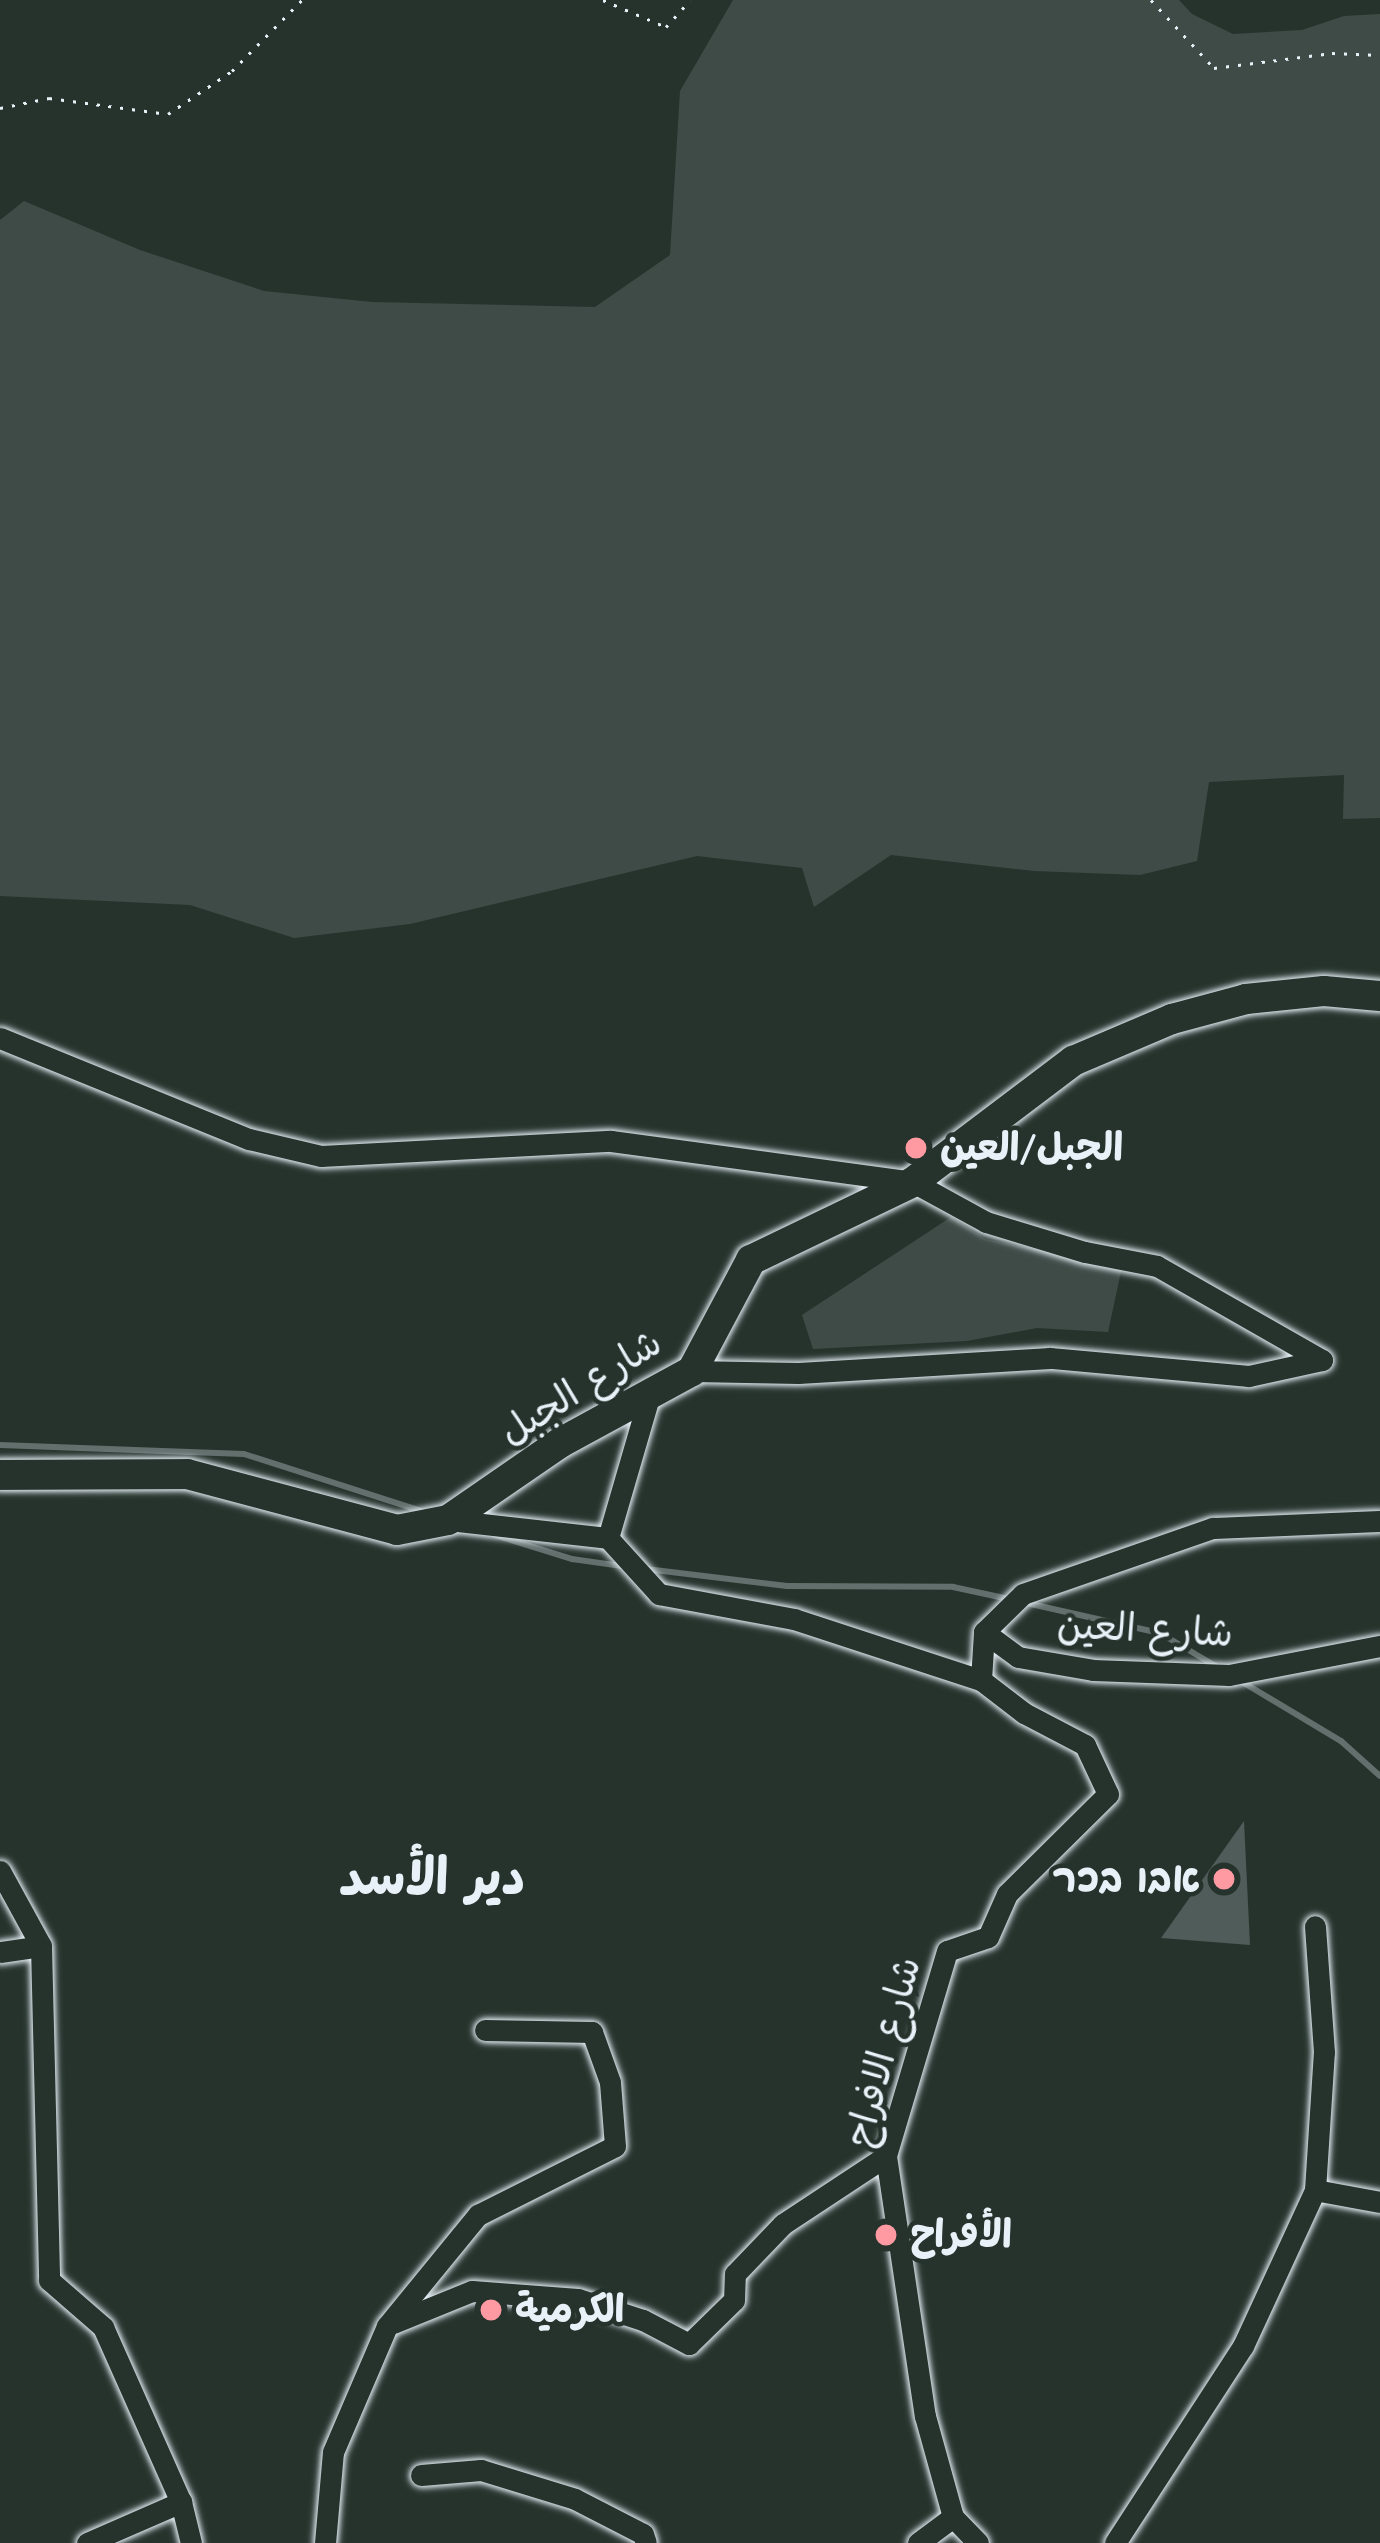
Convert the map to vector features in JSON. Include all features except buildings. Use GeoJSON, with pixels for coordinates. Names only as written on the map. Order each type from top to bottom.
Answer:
{"type":"FeatureCollection","features":[{"type":"Feature","properties":{"kind":"street","name":"شارع الجبل"},"geometry":{"type":"LineString","coordinates":[[0,1475],[187,1474],[397,1530],[448,1520],[560,1443],[692,1371],[751,1260],[913,1183],[1073,1061],[1172,1019],[1246,999],[1324,991],[1380,996]]}},
{"type":"Feature","properties":{"kind":"street"},"geometry":{"type":"LineString","coordinates":[[0,1038],[249,1139],[321,1156],[611,1141],[913,1183],[986,1222],[1085,1252],[1157,1266],[1322,1360],[1249,1376],[1050,1358],[798,1373],[692,1371]]}},
{"type":"Feature","properties":{"kind":"street"},"geometry":{"type":"LineString","coordinates":[[448,1520],[608,1538],[649,1397]]}},
{"type":"Feature","properties":{"kind":"street"},"geometry":{"type":"LineString","coordinates":[[981,1680],[984,1632],[1023,1594],[1213,1528],[1380,1521]]}},
{"type":"Feature","properties":{"kind":"street","name":"شارع الافراح"},"geometry":{"type":"LineString","coordinates":[[608,1538],[659,1594],[794,1619],[981,1680],[1024,1713],[1085,1745],[1108,1794],[1006,1894],[988,1936],[947,1951],[886,2156],[925,2416],[953,2517],[978,2543]]}},
{"type":"Feature","properties":{"kind":"street","name":"شارع العين"},"geometry":{"type":"LineString","coordinates":[[984,1632],[1018,1657],[1115,1671],[1229,1675],[1380,1646]]}},
{"type":"Feature","properties":{"kind":"street"},"geometry":{"type":"LineString","coordinates":[[0,1871],[41,1946],[49,2280],[103,2326],[181,2502],[191,2543]]}},
{"type":"Feature","properties":{"kind":"street"},"geometry":{"type":"LineString","coordinates":[[1115,2543],[1244,2345],[1315,2190],[1324,2052],[1315,1926]]}},
{"type":"Feature","properties":{"kind":"street"},"geometry":{"type":"LineString","coordinates":[[0,1952],[41,1946]]}},
{"type":"Feature","properties":{"kind":"street"},"geometry":{"type":"LineString","coordinates":[[326,2543],[333,2452],[387,2326],[478,2215],[615,2146],[610,2082],[592,2032],[485,2030]]}},
{"type":"Feature","properties":{"kind":"street"},"geometry":{"type":"LineString","coordinates":[[387,2326],[472,2290],[578,2300],[643,2320],[689,2344],[734,2300],[735,2274],[783,2224],[886,2156]]}},
{"type":"Feature","properties":{"kind":"street"},"geometry":{"type":"LineString","coordinates":[[1315,2190],[1380,2202]]}},
{"type":"Feature","properties":{"kind":"street"},"geometry":{"type":"LineString","coordinates":[[421,2475],[481,2470],[575,2499],[644,2534],[646,2543]]}},
{"type":"Feature","properties":{"kind":"street"},"geometry":{"type":"LineString","coordinates":[[87,2543],[181,2502]]}},
{"type":"Feature","properties":{"kind":"street"},"geometry":{"type":"LineString","coordinates":[[918,2543],[953,2517]]}},
{"type":"Feature","properties":{"kind":"path"},"geometry":{"type":"LineString","coordinates":[[0,108],[49,98],[169,114],[232,71],[302,0]]}},
{"type":"Feature","properties":{"kind":"path"},"geometry":{"type":"LineString","coordinates":[[603,0],[666,27],[690,0]]}},
{"type":"Feature","properties":{"kind":"path"},"geometry":{"type":"LineString","coordinates":[[1151,0],[1214,68],[1332,53],[1380,55]]}},
{"type":"Feature","properties":{"kind":"shaded area"},"geometry":{"type":"Polygon","coordinates":[[[733,0],[1179,0],[1192,14],[1233,34],[1302,30],[1344,16],[1380,14],[1380,818],[1343,819],[1344,775],[1209,782],[1197,861],[1140,875],[1034,871],[891,855],[814,907],[802,868],[697,856],[410,924],[294,938],[190,905],[0,896],[0,220],[24,201],[140,250],[264,291],[372,302],[595,307],[670,255],[680,91],[733,0]]]}},
{"type":"Feature","properties":{"kind":"shaded area"},"geometry":{"type":"Polygon","coordinates":[[[951,1217],[985,1239],[1122,1267],[1108,1332],[1037,1328],[967,1341],[813,1349],[802,1315],[951,1217]]]}},
{"type":"Feature","properties":{"kind":"waterway"},"geometry":{"type":"LineString","coordinates":[[0,1445],[244,1454],[425,1512]]}},
{"type":"Feature","properties":{"kind":"waterway"},"geometry":{"type":"LineString","coordinates":[[495,1535],[572,1559],[621,1566]]}},
{"type":"Feature","properties":{"kind":"waterway"},"geometry":{"type":"LineString","coordinates":[[646,1569],[787,1586],[953,1587],[1009,1599]]}},
{"type":"Feature","properties":{"kind":"waterway"},"geometry":{"type":"LineString","coordinates":[[1022,1602],[1160,1633],[1217,1667]]}},
{"type":"Feature","properties":{"kind":"waterway"},"geometry":{"type":"LineString","coordinates":[[1239,1680],[1341,1741],[1380,1776]]}},
{"type":"Feature","properties":{"kind":"place","name":"الجبل/العين"},"geometry":{"type":"Point","coordinates":[916,1148]}},
{"type":"Feature","properties":{"kind":"place","name":"אבו בכר"},"geometry":{"type":"Point","coordinates":[1224,1879]}},
{"type":"Feature","properties":{"kind":"place","name":"الأفراح"},"geometry":{"type":"Point","coordinates":[886,2235]}},
{"type":"Feature","properties":{"kind":"place","name":"الكرمية"},"geometry":{"type":"Point","coordinates":[491,2310]}},
{"type":"Feature","properties":{"kind":"district","name":"دير الأسد"},"geometry":{"type":"Point","coordinates":[432,1878]}}]}
